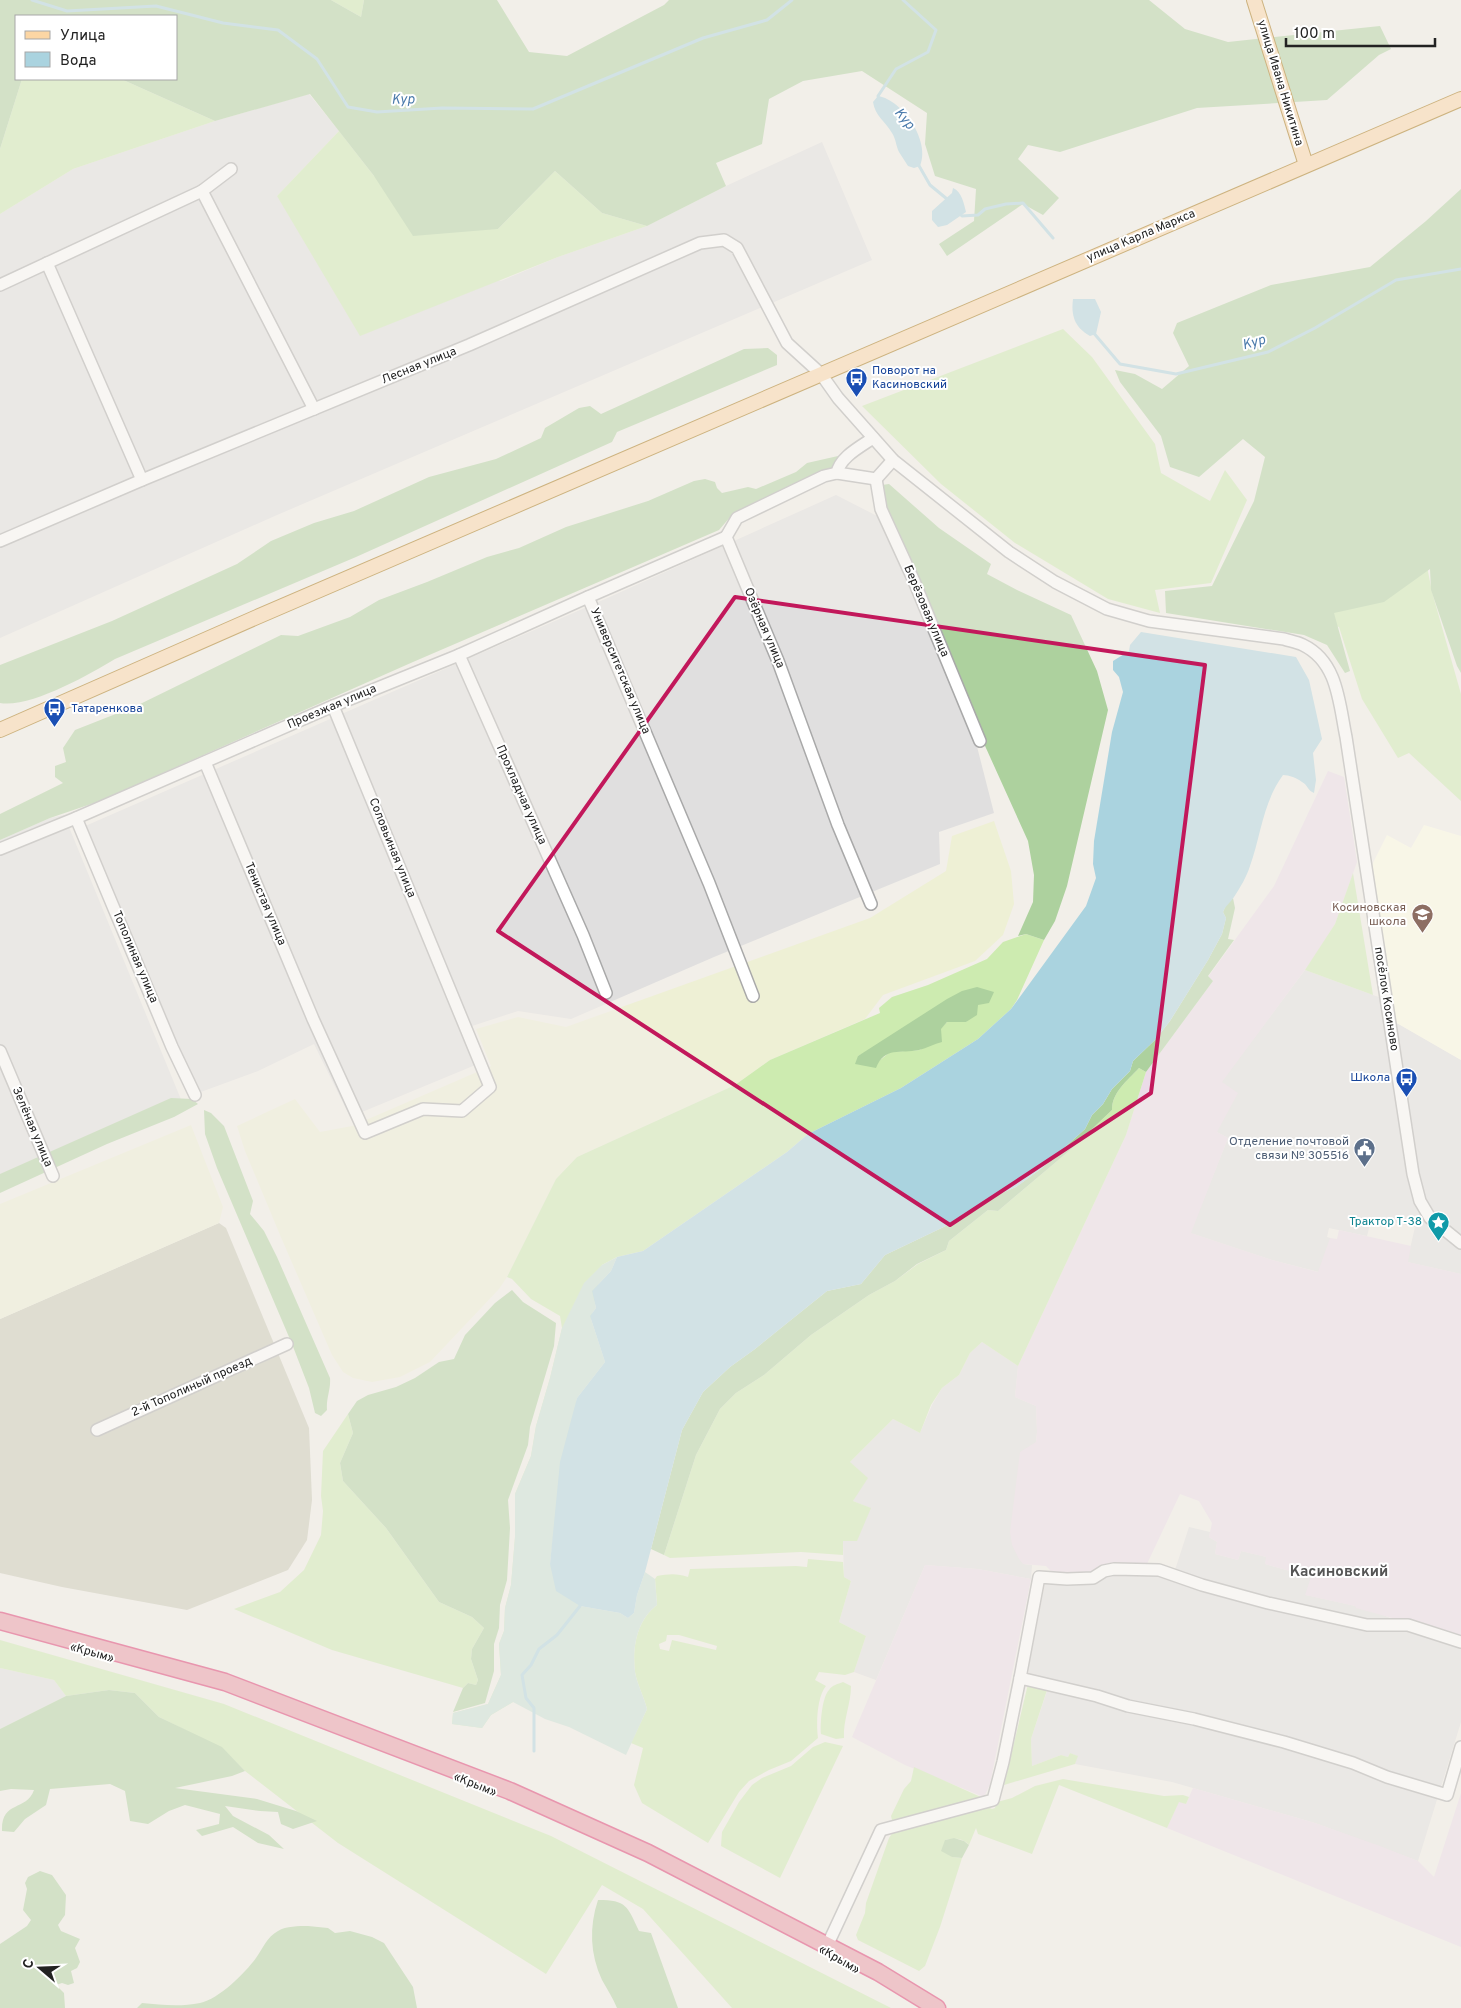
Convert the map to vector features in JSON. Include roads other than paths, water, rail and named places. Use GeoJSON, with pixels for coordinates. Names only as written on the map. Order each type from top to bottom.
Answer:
{"type":"FeatureCollection","features":[{"type":"Feature","properties":{"kind":"highway"},"geometry":{"type":"LineString","coordinates":[[0,1621],[225,1682],[510,1791],[648,1853],[878,1972],[937,2008]]}},
{"type":"Feature","properties":{"kind":"highway","name":"«Крым»"},"geometry":{"type":"LineString","coordinates":[[0,1627],[222,1690],[396,1752],[587,1831],[752,1912],[922,2008]]}},
{"type":"Feature","properties":{"kind":"main road","name":"улица Ивана Никитина"},"geometry":{"type":"LineString","coordinates":[[1254,0],[1306,165]]}},
{"type":"Feature","properties":{"kind":"main road","name":"улица Карла Маркса"},"geometry":{"type":"LineString","coordinates":[[0,730],[257,617],[1461,99]]}},
{"type":"Feature","properties":{"kind":"street"},"geometry":{"type":"LineString","coordinates":[[0,285],[202,191],[231,169]]}},
{"type":"Feature","properties":{"kind":"street"},"geometry":{"type":"LineString","coordinates":[[202,191],[314,409]]}},
{"type":"Feature","properties":{"kind":"street","name":"Лесная улица"},"geometry":{"type":"LineString","coordinates":[[0,541],[142,480],[469,345],[700,243],[713,240],[724,240],[736,248],[787,343],[821,374],[838,398],[893,460]]}},
{"type":"Feature","properties":{"kind":"street"},"geometry":{"type":"LineString","coordinates":[[47,263],[142,480]]}},
{"type":"Feature","properties":{"kind":"street"},"geometry":{"type":"LineString","coordinates":[[837,473],[839,465],[846,458],[873,438]]}},
{"type":"Feature","properties":{"kind":"street"},"geometry":{"type":"LineString","coordinates":[[726,537],[737,518],[824,476],[837,473],[876,479],[893,460]]}},
{"type":"Feature","properties":{"kind":"street","name":"посёлок Косиново"},"geometry":{"type":"LineString","coordinates":[[893,460],[1009,552],[1055,582],[1107,609],[1150,621],[1284,639],[1303,644],[1320,657],[1333,676],[1346,737],[1413,1174],[1420,1202],[1430,1218],[1461,1243]]}},
{"type":"Feature","properties":{"kind":"street","name":"Берёзовая улица"},"geometry":{"type":"LineString","coordinates":[[876,479],[881,509],[914,581],[980,742]]}},
{"type":"Feature","properties":{"kind":"street","name":"Университетская улица"},"geometry":{"type":"LineString","coordinates":[[726,537],[588,597],[709,883],[752,996]]}},
{"type":"Feature","properties":{"kind":"street","name":"Озёрная улица"},"geometry":{"type":"LineString","coordinates":[[726,537],[778,661],[838,825],[871,904]]}},
{"type":"Feature","properties":{"kind":"street","name":"Проезжая улица"},"geometry":{"type":"LineString","coordinates":[[0,849],[76,818],[333,706],[459,655],[588,597]]}},
{"type":"Feature","properties":{"kind":"street","name":"Прохладная улица"},"geometry":{"type":"LineString","coordinates":[[459,655],[583,935],[606,993]]}},
{"type":"Feature","properties":{"kind":"street","name":"Соловьиная улица"},"geometry":{"type":"LineString","coordinates":[[325,1045],[365,1133],[423,1109],[462,1111],[490,1087],[333,706]]}},
{"type":"Feature","properties":{"kind":"street","name":"Тенистая улица"},"geometry":{"type":"LineString","coordinates":[[205,762],[325,1045]]}},
{"type":"Feature","properties":{"kind":"street","name":"Тополиная улица"},"geometry":{"type":"LineString","coordinates":[[76,818],[172,1047],[195,1095]]}},
{"type":"Feature","properties":{"kind":"street","name":"Зелёная улица"},"geometry":{"type":"LineString","coordinates":[[0,1051],[53,1176]]}},
{"type":"Feature","properties":{"kind":"street","name":"2-й Тополиный проезд"},"geometry":{"type":"LineString","coordinates":[[96,1430],[287,1344]]}},
{"type":"Feature","properties":{"kind":"street"},"geometry":{"type":"LineString","coordinates":[[827,1946],[881,1830],[993,1800],[1003,1762],[1039,1577],[1093,1578],[1104,1571],[1114,1568],[1160,1570],[1202,1585],[1268,1603],[1367,1624],[1408,1625],[1461,1642]]}},
{"type":"Feature","properties":{"kind":"street"},"geometry":{"type":"LineString","coordinates":[[1020,1678],[1098,1696],[1128,1706],[1194,1719],[1284,1742],[1446,1795],[1461,1747]]}},
{"type":"Feature","properties":{"kind":"water"},"geometry":{"type":"Polygon","coordinates":[[[878,96],[897,105],[912,123],[922,146],[920,166],[914,168],[908,166],[899,152],[893,135],[874,107],[873,102],[878,96]]]}},
{"type":"Feature","properties":{"kind":"water"},"geometry":{"type":"Polygon","coordinates":[[[953,188],[961,195],[966,212],[947,225],[938,227],[932,220],[932,211],[952,193],[953,188]]]}},
{"type":"Feature","properties":{"kind":"water"},"geometry":{"type":"Polygon","coordinates":[[[1073,299],[1095,299],[1101,312],[1096,334],[1090,336],[1077,325],[1073,315],[1073,299]]]}},
{"type":"Feature","properties":{"kind":"water"},"geometry":{"type":"Polygon","coordinates":[[[1141,632],[1296,657],[1309,680],[1322,739],[1313,753],[1316,780],[1314,793],[1304,783],[1290,776],[1283,775],[1276,785],[1267,807],[1247,874],[1233,899],[1223,912],[1226,918],[1222,934],[1208,960],[1170,1021],[1155,1040],[1133,1061],[1130,1071],[1112,1089],[1103,1104],[1092,1115],[1085,1129],[1042,1168],[1016,1187],[992,1197],[952,1223],[885,1255],[861,1284],[827,1291],[730,1367],[703,1392],[682,1430],[645,1572],[637,1595],[634,1613],[628,1618],[620,1613],[580,1606],[556,1591],[550,1564],[560,1462],[577,1398],[605,1362],[590,1316],[596,1308],[592,1291],[611,1271],[617,1257],[643,1251],[787,1152],[808,1134],[901,1088],[978,1039],[1011,1009],[1086,906],[1096,878],[1093,864],[1094,841],[1112,732],[1123,692],[1119,677],[1113,670],[1113,661],[1129,651],[1130,645],[1141,632]]]}},
{"type":"Feature","properties":{"kind":"waterway","name":"Кур"},"geometry":{"type":"LineString","coordinates":[[32,0],[67,11],[156,6],[223,23],[278,30],[317,59],[348,107],[377,112],[442,108],[533,109],[703,38],[767,20],[792,0]]}},
{"type":"Feature","properties":{"kind":"waterway","name":"Кур"},"geometry":{"type":"LineString","coordinates":[[879,100],[878,96],[896,69],[928,52],[936,30],[903,0]]}},
{"type":"Feature","properties":{"kind":"waterway","name":"Кур"},"geometry":{"type":"LineString","coordinates":[[918,164],[930,185],[947,199]]}},
{"type":"Feature","properties":{"kind":"waterway"},"geometry":{"type":"LineString","coordinates":[[959,213],[962,216],[978,215],[985,209],[1006,204],[1023,203],[1053,238]]}},
{"type":"Feature","properties":{"kind":"waterway","name":"Кур"},"geometry":{"type":"LineString","coordinates":[[1092,331],[1120,364],[1176,374],[1268,352],[1315,328],[1396,280],[1461,269]]}},
{"type":"Feature","properties":{"kind":"waterway"},"geometry":{"type":"LineString","coordinates":[[534,1751],[534,1708],[526,1698],[522,1675],[531,1665],[539,1649],[557,1635],[580,1606]]}},
{"type":"Feature","properties":{"kind":"place","name":"Поворот на Касиновский"},"geometry":{"type":"Point","coordinates":[856,397]}},
{"type":"Feature","properties":{"kind":"place","name":"Татаренкова"},"geometry":{"type":"Point","coordinates":[55,728]}},
{"type":"Feature","properties":{"kind":"place","name":"Косиновская школа"},"geometry":{"type":"Point","coordinates":[1422,934]}},
{"type":"Feature","properties":{"kind":"place","name":"Школа"},"geometry":{"type":"Point","coordinates":[1406,1097]}},
{"type":"Feature","properties":{"kind":"place","name":"Отделение почтовой связи № 305516"},"geometry":{"type":"Point","coordinates":[1365,1168]}},
{"type":"Feature","properties":{"kind":"place","name":"Трактор Т-38"},"geometry":{"type":"Point","coordinates":[1438,1241]}},
{"type":"Feature","properties":{"kind":"district","name":"Касиновский"},"geometry":{"type":"Point","coordinates":[1339,1572]}}]}
